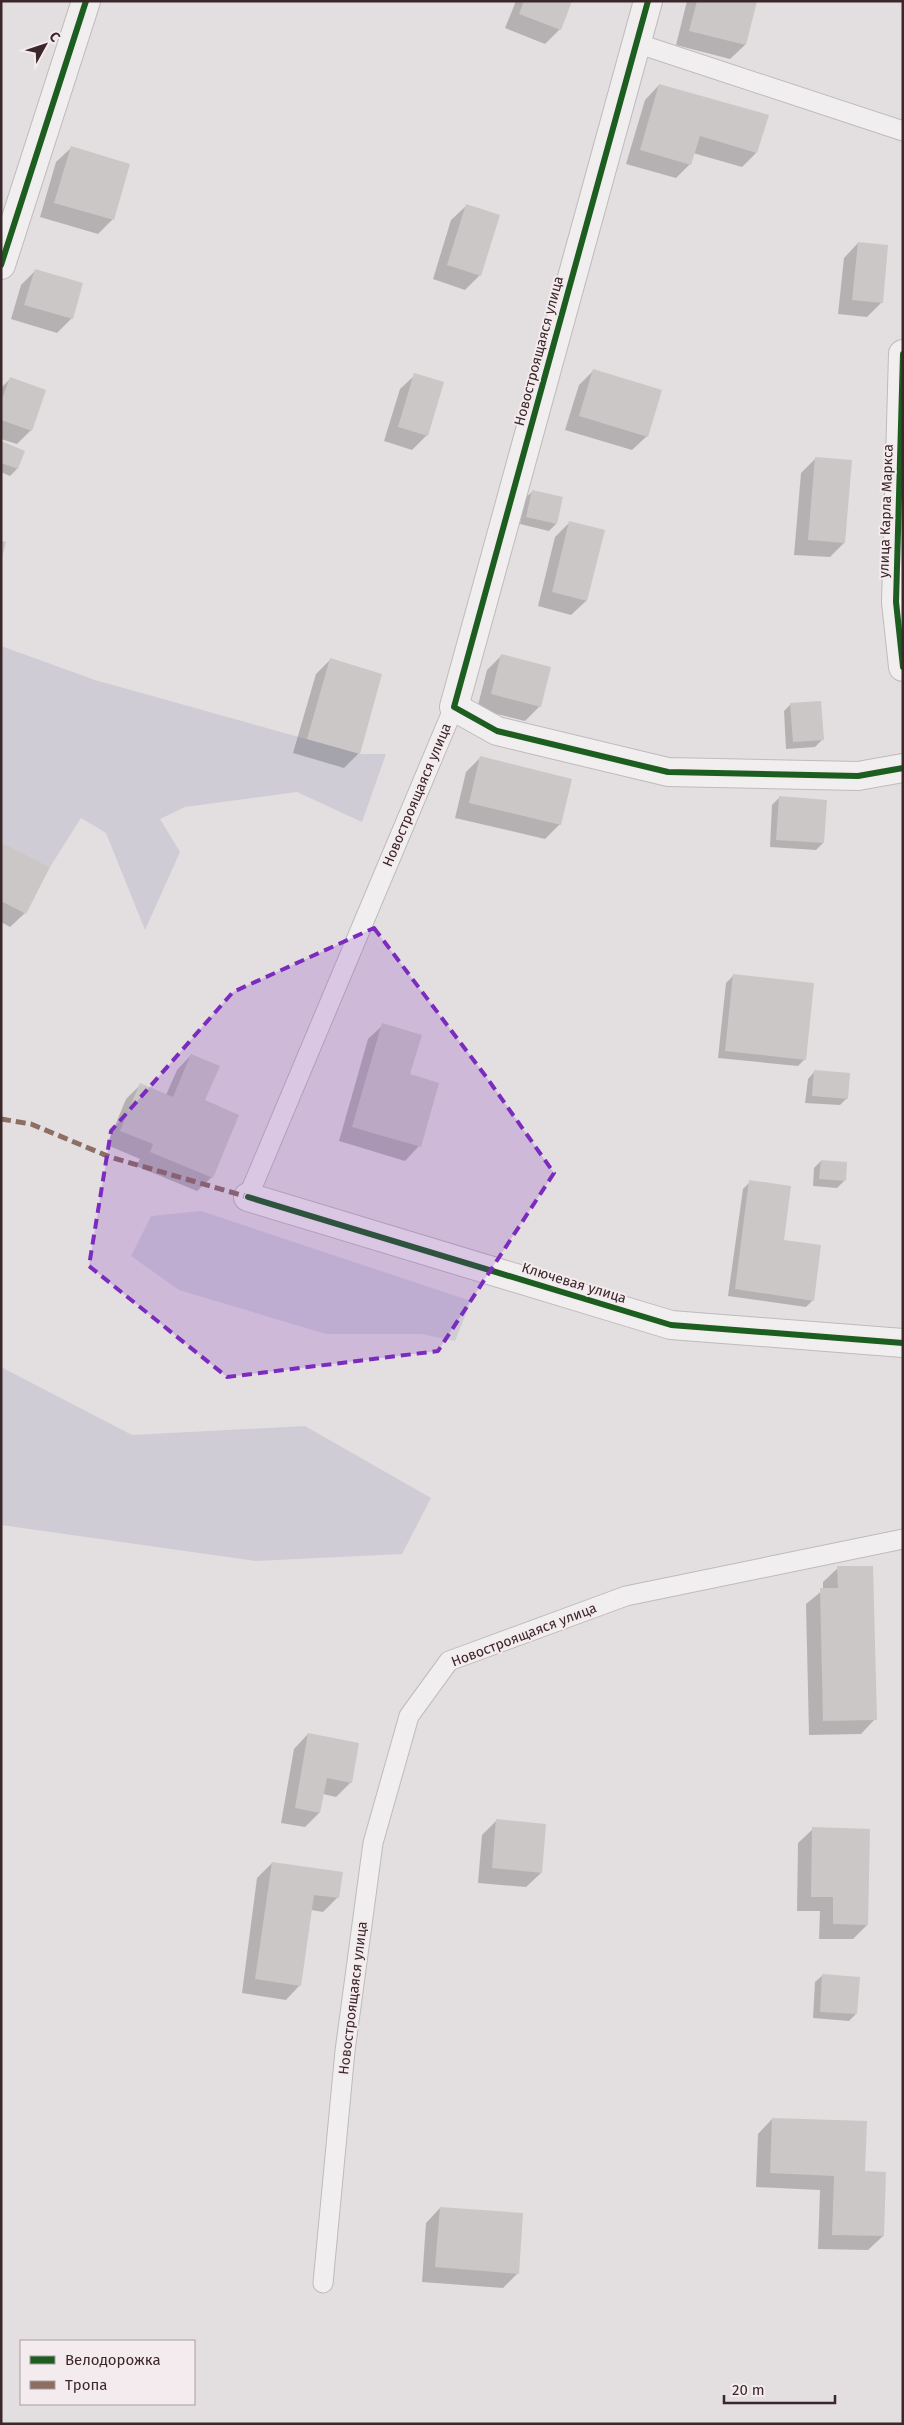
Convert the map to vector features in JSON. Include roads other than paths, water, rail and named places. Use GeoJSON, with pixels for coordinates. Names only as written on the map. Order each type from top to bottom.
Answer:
{"type":"FeatureCollection","features":[{"type":"Feature","properties":{"kind":"street"},"geometry":{"type":"LineString","coordinates":[[1,265],[86,1]]}},
{"type":"Feature","properties":{"kind":"street","name":"Новостроящаяся улица"},"geometry":{"type":"LineString","coordinates":[[454,707],[648,1]]}},
{"type":"Feature","properties":{"kind":"street","name":"улица Карла Маркса"},"geometry":{"type":"LineString","coordinates":[[903,354],[896,602],[903,667]]}},
{"type":"Feature","properties":{"kind":"street"},"geometry":{"type":"LineString","coordinates":[[454,707],[497,731],[668,772],[858,776],[903,768]]}},
{"type":"Feature","properties":{"kind":"street","name":"Ключевая улица"},"geometry":{"type":"LineString","coordinates":[[248,1198],[671,1326],[903,1343]]}},
{"type":"Feature","properties":{"kind":"lane"},"geometry":{"type":"LineString","coordinates":[[636,43],[903,132]]}},
{"type":"Feature","properties":{"kind":"lane","name":"Новостроящаяся улица"},"geometry":{"type":"LineString","coordinates":[[248,1198],[454,707]]}},
{"type":"Feature","properties":{"kind":"lane","name":"Новостроящаяся улица"},"geometry":{"type":"LineString","coordinates":[[323,2283],[345,2052],[372,1843],[409,1716],[449,1661],[626,1596],[903,1539]]}}]}
